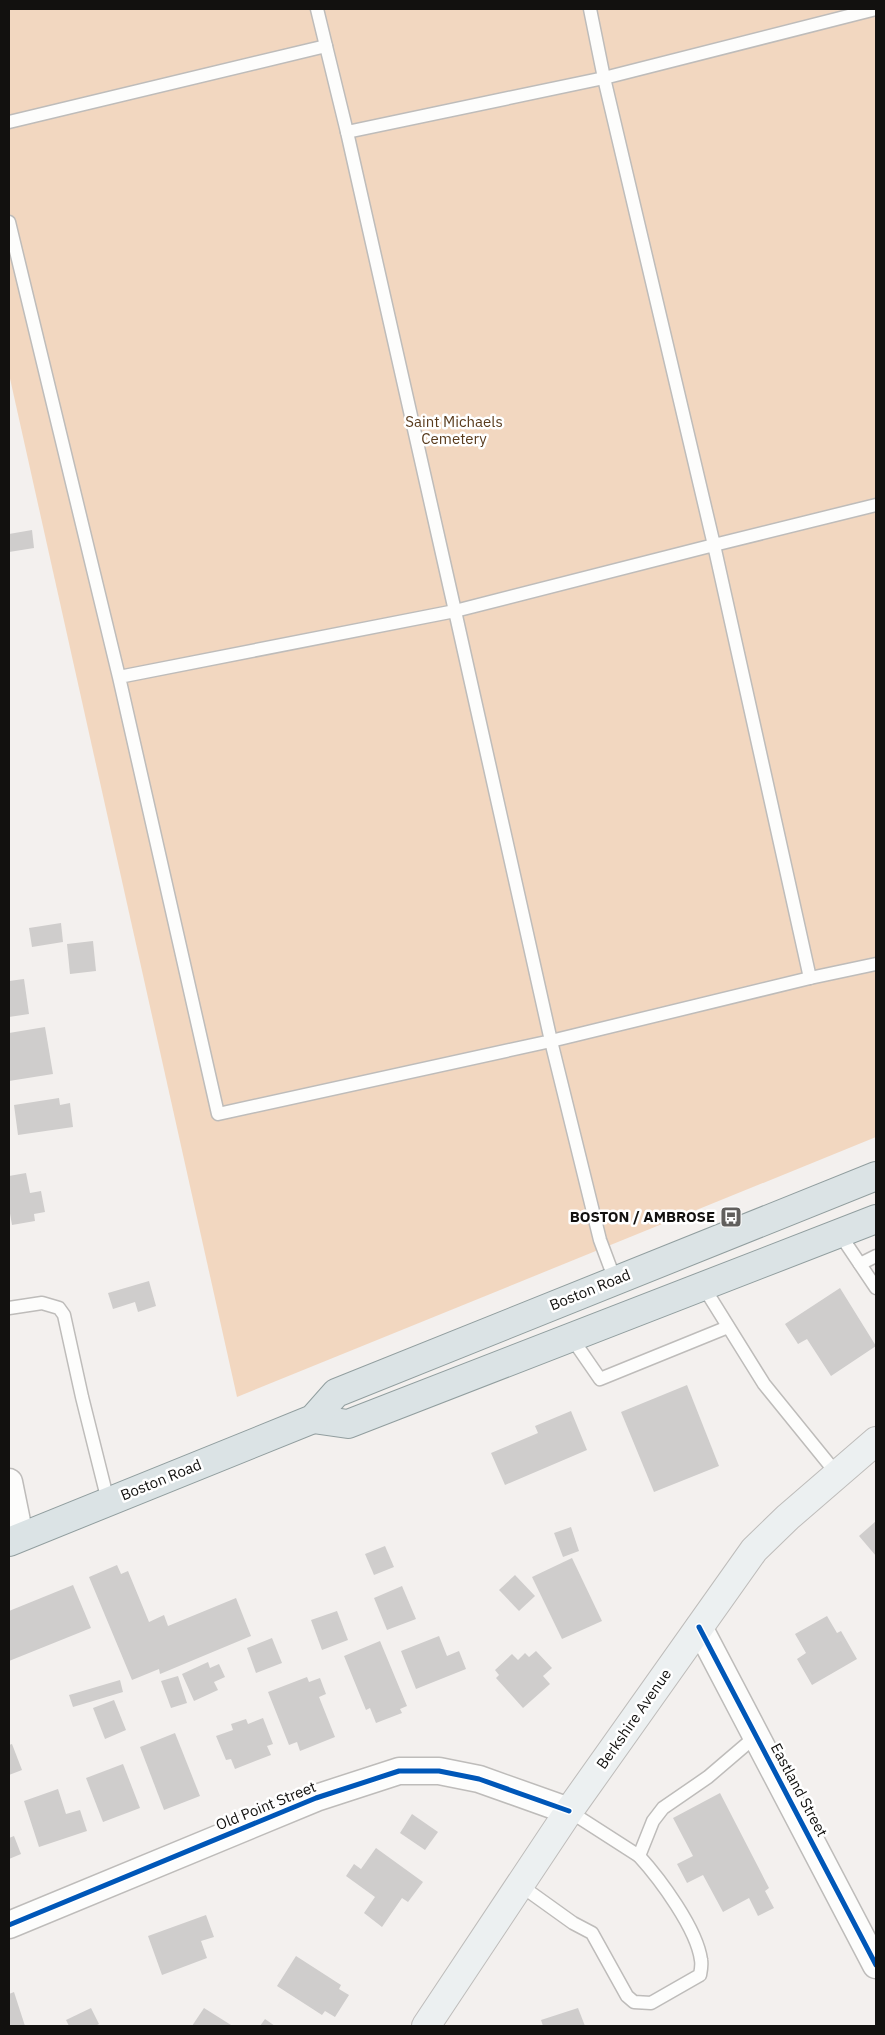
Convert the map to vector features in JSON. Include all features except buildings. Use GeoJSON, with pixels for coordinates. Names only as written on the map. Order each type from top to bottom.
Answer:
{"type":"FeatureCollection","features":[{"type":"Feature","properties":{"kind":"main road","name":"Boston Road"},"geometry":{"type":"LineString","coordinates":[[15,1539],[313,1420],[336,1393],[876,1176]]}},
{"type":"Feature","properties":{"kind":"main road","name":"Boston Road"},"geometry":{"type":"LineString","coordinates":[[313,1420],[348,1424],[876,1219]]}},
{"type":"Feature","properties":{"kind":"main road","name":"Berkshire Avenue"},"geometry":{"type":"LineString","coordinates":[[426,2026],[569,1811],[754,1550],[876,1441]]}},
{"type":"Feature","properties":{"kind":"street"},"geometry":{"type":"LineString","coordinates":[[9,1482],[15,1539]]}},
{"type":"Feature","properties":{"kind":"street","name":"Eastland Street"},"geometry":{"type":"LineString","coordinates":[[699,1627],[876,1964]]}},
{"type":"Feature","properties":{"kind":"street","name":"Old Point Street"},"geometry":{"type":"LineString","coordinates":[[9,1925],[316,1798],[399,1772],[439,1771],[479,1779],[569,1811]]}},
{"type":"Feature","properties":{"kind":"lane"},"geometry":{"type":"LineString","coordinates":[[317,9],[347,132],[551,1041],[600,1240],[615,1280]]}},
{"type":"Feature","properties":{"kind":"lane"},"geometry":{"type":"LineString","coordinates":[[590,9],[604,78],[714,545],[810,978]]}},
{"type":"Feature","properties":{"kind":"lane"},"geometry":{"type":"LineString","coordinates":[[347,132],[604,78],[876,9]]}},
{"type":"Feature","properties":{"kind":"lane"},"geometry":{"type":"LineString","coordinates":[[9,122],[326,46]]}},
{"type":"Feature","properties":{"kind":"lane"},"geometry":{"type":"LineString","coordinates":[[9,222],[119,677],[218,1114],[551,1041],[810,978],[876,964]]}},
{"type":"Feature","properties":{"kind":"lane"},"geometry":{"type":"LineString","coordinates":[[119,677],[455,611],[876,505]]}},
{"type":"Feature","properties":{"kind":"lane"},"geometry":{"type":"LineString","coordinates":[[839,1234],[876,1288]]}},
{"type":"Feature","properties":{"kind":"lane"},"geometry":{"type":"LineString","coordinates":[[860,1264],[876,1256]]}},
{"type":"Feature","properties":{"kind":"lane"},"geometry":{"type":"LineString","coordinates":[[703,1286],[764,1384],[837,1474]]}},
{"type":"Feature","properties":{"kind":"lane"},"geometry":{"type":"LineString","coordinates":[[9,1308],[42,1303],[59,1308],[64,1315],[108,1501]]}},
{"type":"Feature","properties":{"kind":"lane"},"geometry":{"type":"LineString","coordinates":[[571,1337],[600,1379],[728,1327]]}},
{"type":"Feature","properties":{"kind":"lane"},"geometry":{"type":"LineString","coordinates":[[639,1856],[653,1821],[663,1808],[708,1777],[756,1736]]}},
{"type":"Feature","properties":{"kind":"lane"},"geometry":{"type":"LineString","coordinates":[[520,1885],[573,1923],[592,1934],[627,1996],[634,2002],[651,2004],[700,1975],[702,1962],[698,1945],[654,1872],[639,1856],[569,1811]]}},
{"type":"Feature","properties":{"kind":"green space","name":"Saint Michaels Cemetery"},"geometry":{"type":"Polygon","coordinates":[[[9,9],[876,9],[876,1137],[237,1397],[9,374],[9,9]]]}},
{"type":"Feature","properties":{"kind":"cycle path"},"geometry":{"type":"LineString","coordinates":[[699,1627],[876,1965]]}},
{"type":"Feature","properties":{"kind":"cycle path"},"geometry":{"type":"LineString","coordinates":[[9,1925],[316,1798],[399,1771],[439,1771],[479,1779],[569,1811]]}},
{"type":"Feature","properties":{"kind":"place","name":"BOSTON / AMBROSE"},"geometry":{"type":"Point","coordinates":[731,1217]}}]}
